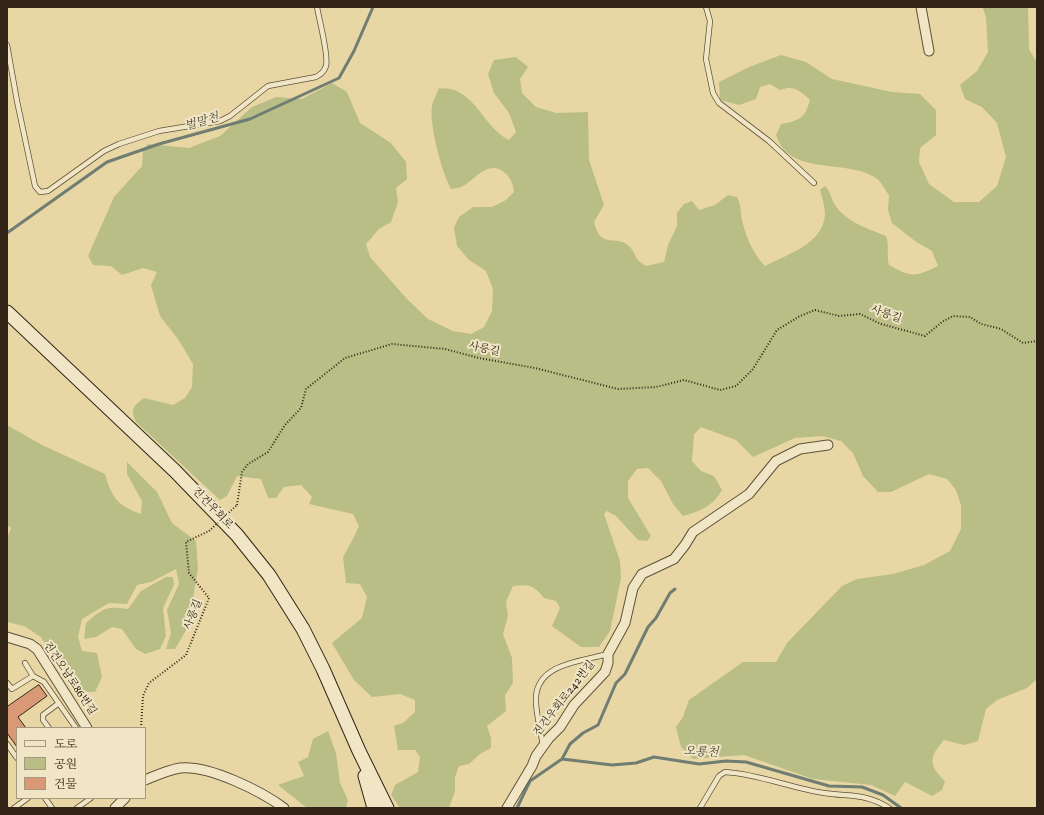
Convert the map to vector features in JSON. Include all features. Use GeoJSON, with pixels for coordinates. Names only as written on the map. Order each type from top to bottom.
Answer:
{"type":"FeatureCollection","features":[{"type":"Feature","properties":{"kind":"main road","name":"진건우회로"},"geometry":{"type":"LineString","coordinates":[[7,312],[175,471],[237,536],[258,561],[303,630],[340,704],[359,751],[387,808]]}},
{"type":"Feature","properties":{"kind":"main road","name":"진건우회로"},"geometry":{"type":"LineString","coordinates":[[359,751],[374,808]]}},
{"type":"Feature","properties":{"kind":"main road"},"geometry":{"type":"LineString","coordinates":[[367,808],[369,793]]}},
{"type":"Feature","properties":{"kind":"street"},"geometry":{"type":"LineString","coordinates":[[922,7],[929,51]]}},
{"type":"Feature","properties":{"kind":"street","name":"진건우회로242번길"},"geometry":{"type":"LineString","coordinates":[[507,808],[543,747],[560,727],[574,705],[605,672],[608,663],[608,654],[625,623],[633,588],[642,574],[674,559],[693,532],[749,494],[776,461],[800,449],[828,445]]}},
{"type":"Feature","properties":{"kind":"street","name":"진건오남로86번길"},"geometry":{"type":"LineString","coordinates":[[7,637],[30,644],[37,649],[86,727]]}},
{"type":"Feature","properties":{"kind":"street"},"geometry":{"type":"LineString","coordinates":[[146,780],[166,771],[194,768],[248,786],[284,808]]}},
{"type":"Feature","properties":{"kind":"street"},"geometry":{"type":"LineString","coordinates":[[115,808],[124,799]]}},
{"type":"Feature","properties":{"kind":"lane"},"geometry":{"type":"LineString","coordinates":[[7,44],[17,101],[35,186],[40,192],[48,192],[104,151],[119,144],[159,131],[220,121],[230,116],[268,86],[316,77],[322,74],[326,65],[326,56],[317,7]]}},
{"type":"Feature","properties":{"kind":"lane"},"geometry":{"type":"LineString","coordinates":[[706,7],[710,21],[706,59],[713,93],[720,103],[768,141],[814,183]]}},
{"type":"Feature","properties":{"kind":"lane"},"geometry":{"type":"LineString","coordinates":[[543,747],[536,696],[540,683],[545,675],[557,668],[608,654]]}},
{"type":"Feature","properties":{"kind":"lane"},"geometry":{"type":"LineString","coordinates":[[25,663],[33,676],[44,682],[75,727]]}},
{"type":"Feature","properties":{"kind":"lane"},"geometry":{"type":"LineString","coordinates":[[7,683],[12,689],[33,676]]}},
{"type":"Feature","properties":{"kind":"lane"},"geometry":{"type":"LineString","coordinates":[[48,727],[43,720],[43,715],[59,703]]}},
{"type":"Feature","properties":{"kind":"lane"},"geometry":{"type":"LineString","coordinates":[[7,744],[16,757]]}},
{"type":"Feature","properties":{"kind":"lane"},"geometry":{"type":"LineString","coordinates":[[700,808],[719,776],[724,772],[757,776],[774,782],[824,793],[860,795],[878,801],[889,808]]}},
{"type":"Feature","properties":{"kind":"lane"},"geometry":{"type":"LineString","coordinates":[[14,808],[27,799]]}},
{"type":"Feature","properties":{"kind":"lane"},"geometry":{"type":"LineString","coordinates":[[46,799],[52,808]]}},
{"type":"Feature","properties":{"kind":"lane"},"geometry":{"type":"LineString","coordinates":[[77,808],[90,799]]}},
{"type":"Feature","properties":{"kind":"path","name":"사릉길"},"geometry":{"type":"LineString","coordinates":[[141,727],[143,696],[149,683],[186,655],[209,598],[189,573],[186,542],[209,531],[237,505],[242,472],[248,464],[268,452],[285,425],[301,408],[306,389],[345,358],[392,344],[445,349],[479,358],[536,368],[618,389],[656,387],[684,380],[720,390],[736,386],[753,368],[777,330],[800,316],[816,310],[839,316],[860,314],[881,324],[925,336],[942,322],[953,316],[970,318],[981,324],[1001,329],[1023,343],[1037,341]]}},
{"type":"Feature","properties":{"kind":"green space"},"geometry":{"type":"Polygon","coordinates":[[[981,7],[1028,7],[1029,49],[1037,63],[1037,679],[1027,688],[997,700],[986,709],[978,741],[964,745],[944,740],[935,751],[932,761],[939,775],[945,781],[942,790],[932,796],[905,782],[895,796],[871,785],[813,779],[744,755],[693,759],[681,747],[676,727],[683,717],[689,700],[743,662],[776,662],[787,643],[842,586],[857,579],[893,574],[924,565],[950,551],[961,529],[961,505],[956,490],[947,479],[929,474],[891,492],[878,492],[863,476],[853,453],[841,441],[822,436],[795,438],[753,457],[736,440],[701,427],[694,434],[692,461],[701,471],[714,476],[722,490],[711,504],[701,510],[683,516],[673,504],[661,481],[648,468],[637,469],[628,481],[628,498],[651,536],[647,541],[638,540],[616,516],[607,511],[604,514],[620,561],[621,578],[610,631],[599,647],[581,647],[552,626],[560,608],[556,601],[544,598],[531,586],[513,586],[506,602],[508,616],[503,634],[512,658],[513,683],[505,695],[506,711],[487,726],[491,738],[491,748],[480,754],[469,764],[459,766],[455,777],[455,791],[449,808],[400,808],[391,795],[395,785],[418,772],[420,757],[415,750],[398,750],[394,726],[403,723],[415,712],[415,700],[400,694],[372,697],[354,680],[332,643],[362,618],[367,597],[360,584],[346,583],[343,557],[359,526],[353,514],[309,504],[312,497],[301,485],[284,487],[276,498],[268,498],[261,479],[237,476],[227,496],[220,500],[136,422],[134,417],[133,411],[135,406],[144,398],[173,405],[185,398],[192,387],[193,364],[178,339],[160,316],[151,285],[157,272],[143,268],[122,275],[111,266],[93,265],[88,256],[114,197],[142,166],[143,150],[148,144],[189,148],[220,136],[252,107],[276,97],[302,99],[332,83],[347,92],[360,123],[391,143],[406,162],[407,179],[396,188],[398,202],[391,222],[379,229],[366,244],[370,257],[407,299],[428,319],[453,331],[471,334],[484,327],[492,311],[493,289],[486,271],[469,260],[457,246],[454,228],[459,217],[473,207],[492,207],[506,200],[514,192],[514,189],[507,175],[501,170],[495,168],[484,171],[462,187],[451,189],[447,182],[434,136],[432,125],[432,106],[439,88],[450,89],[460,93],[475,105],[501,135],[509,140],[516,132],[509,113],[494,93],[488,74],[494,60],[516,57],[528,67],[520,79],[522,93],[536,107],[556,113],[588,112],[589,160],[604,205],[594,222],[597,231],[605,239],[625,243],[630,247],[637,259],[646,266],[664,262],[668,245],[677,226],[677,213],[684,204],[692,201],[699,210],[715,205],[728,195],[737,197],[740,204],[742,221],[749,241],[757,257],[765,266],[793,253],[811,241],[818,233],[823,224],[825,214],[820,190],[825,186],[829,191],[835,205],[845,216],[865,228],[886,236],[888,243],[889,265],[909,274],[918,274],[938,266],[932,251],[915,241],[892,223],[888,210],[889,195],[878,179],[864,172],[805,162],[793,157],[783,148],[776,135],[781,124],[792,122],[800,118],[806,111],[810,100],[796,89],[789,88],[780,90],[770,84],[760,87],[756,99],[739,105],[720,100],[719,82],[749,67],[781,55],[806,62],[832,79],[892,92],[920,94],[936,110],[936,135],[920,148],[919,162],[929,184],[954,202],[979,202],[997,186],[1006,157],[997,123],[982,107],[965,99],[960,85],[977,71],[988,52],[986,17],[983,8],[981,7]]]}},
{"type":"Feature","properties":{"kind":"green space"},"geometry":{"type":"Polygon","coordinates":[[[7,425],[40,444],[105,474],[110,489],[117,500],[126,507],[141,514],[142,501],[127,474],[127,462],[157,492],[172,523],[196,541],[198,569],[188,627],[175,649],[166,649],[171,633],[167,610],[179,584],[176,569],[151,582],[137,585],[127,604],[109,603],[82,619],[78,637],[82,651],[97,653],[102,677],[95,692],[74,691],[41,637],[24,626],[7,622],[7,538],[11,528],[7,525],[7,425]]]}},
{"type":"Feature","properties":{"kind":"green space"},"geometry":{"type":"Polygon","coordinates":[[[166,577],[173,577],[174,585],[163,608],[166,636],[160,649],[145,654],[136,649],[122,629],[112,627],[96,637],[84,639],[86,623],[97,614],[109,608],[128,609],[141,591],[166,577]]]}},
{"type":"Feature","properties":{"kind":"green space"},"geometry":{"type":"Polygon","coordinates":[[[328,731],[336,753],[340,783],[348,800],[346,808],[307,808],[278,785],[304,776],[298,762],[308,757],[313,739],[328,731]]]}},
{"type":"Feature","properties":{"kind":"building"},"geometry":{"type":"Polygon","coordinates":[[[39,685],[47,696],[18,717],[25,727],[16,727],[16,746],[7,733],[7,707],[39,685]]]}},
{"type":"Feature","properties":{"kind":"waterway","name":"벌말천"},"geometry":{"type":"LineString","coordinates":[[7,233],[107,162],[159,144],[250,119],[339,78],[354,51],[373,7]]}},
{"type":"Feature","properties":{"kind":"waterway"},"geometry":{"type":"LineString","coordinates":[[562,759],[570,744],[583,733],[598,725],[616,683],[625,674],[648,627],[656,618],[670,593],[675,589]]}},
{"type":"Feature","properties":{"kind":"waterway","name":"오룡천"},"geometry":{"type":"LineString","coordinates":[[517,808],[530,781],[562,759],[612,765],[636,763],[654,757],[699,764],[726,761],[746,762],[829,786],[862,787],[883,795],[901,808]]}}]}
